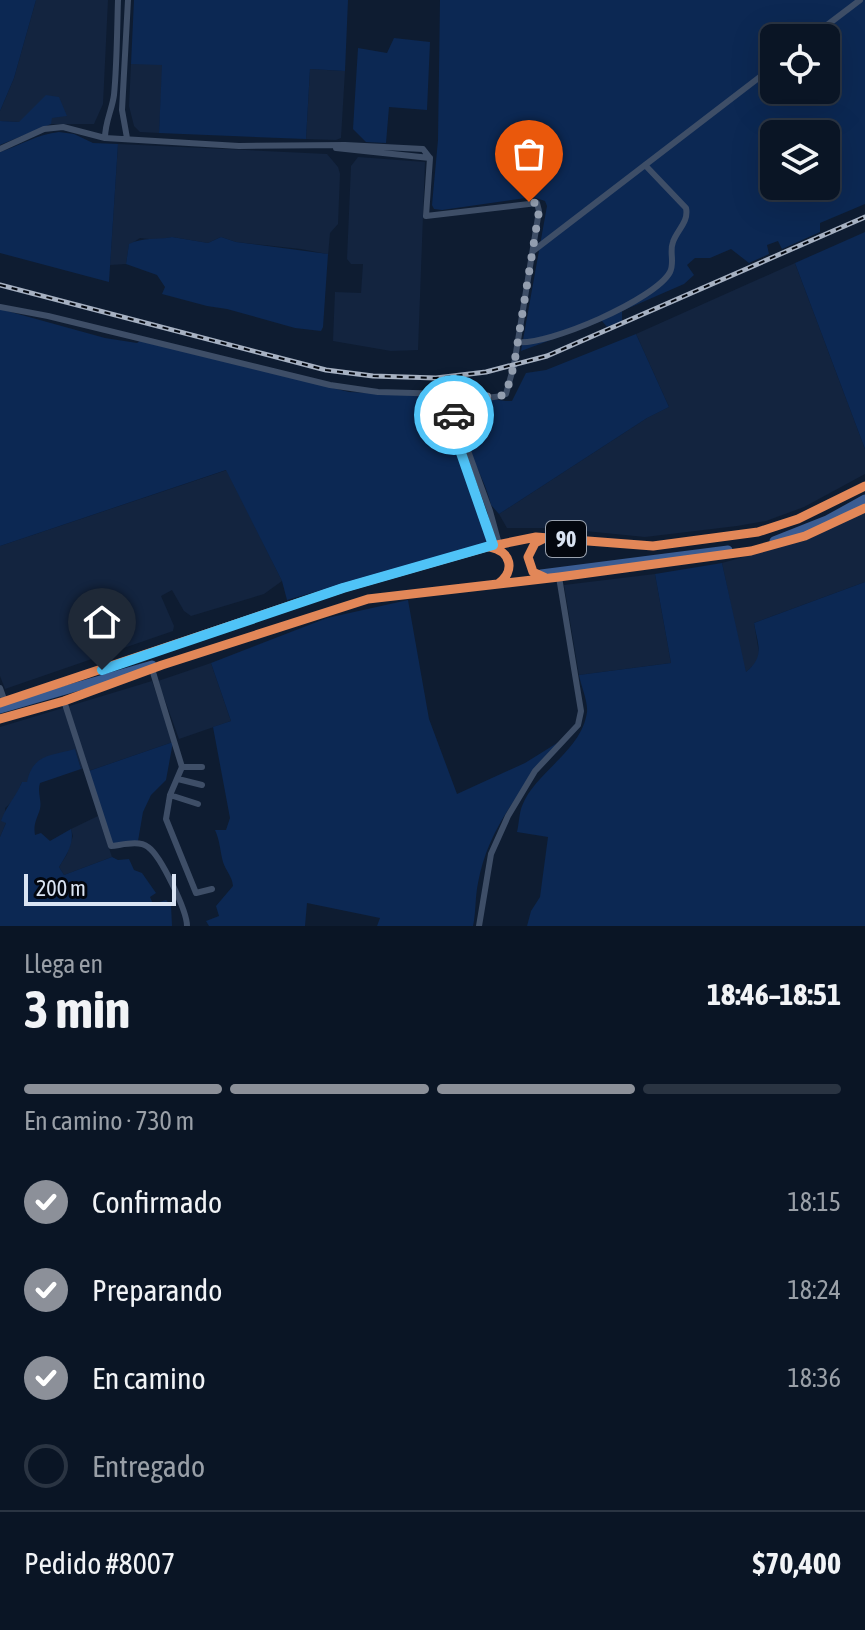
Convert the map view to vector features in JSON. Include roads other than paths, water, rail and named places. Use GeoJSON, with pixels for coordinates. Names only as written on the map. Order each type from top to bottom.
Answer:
{"type":"FeatureCollection","features":[{"type":"Feature","properties":{"kind":"highway","name":"90"},"geometry":{"type":"LineString","coordinates":[[3,702],[330,593],[493,545],[536,537],[653,546],[758,532],[798,519],[865,486]]}},
{"type":"Feature","properties":{"kind":"highway","name":"90"},"geometry":{"type":"LineString","coordinates":[[0,719],[64,701],[368,599],[751,551],[805,536],[865,508]]}},
{"type":"Feature","properties":{"kind":"highway"},"geometry":{"type":"LineString","coordinates":[[550,538],[535,543],[530,549],[529,565],[540,576],[559,577]]}},
{"type":"Feature","properties":{"kind":"highway"},"geometry":{"type":"LineString","coordinates":[[493,545],[510,563],[509,573],[498,584]]}},
{"type":"Feature","properties":{"kind":"street"},"geometry":{"type":"LineString","coordinates":[[105,138],[105,124],[114,91],[118,0]]}},
{"type":"Feature","properties":{"kind":"street"},"geometry":{"type":"LineString","coordinates":[[127,138],[122,110],[128,0]]}},
{"type":"Feature","properties":{"kind":"street"},"geometry":{"type":"LineString","coordinates":[[828,24],[860,0]]}},
{"type":"Feature","properties":{"kind":"street"},"geometry":{"type":"LineString","coordinates":[[533,251],[760,77]]}},
{"type":"Feature","properties":{"kind":"street"},"geometry":{"type":"LineString","coordinates":[[0,149],[44,129],[63,127],[105,138],[239,146],[333,147],[344,151],[430,158],[426,216],[537,203],[539,211],[533,251],[514,365],[506,394],[497,397],[468,396],[461,400],[454,414],[493,545]]}},
{"type":"Feature","properties":{"kind":"street"},"geometry":{"type":"LineString","coordinates":[[517,342],[539,342],[603,317],[656,290],[670,272],[673,241],[686,219],[686,208],[645,165]]}},
{"type":"Feature","properties":{"kind":"street"},"geometry":{"type":"LineString","coordinates":[[0,307],[330,385],[378,392],[448,394],[461,400]]}},
{"type":"Feature","properties":{"kind":"street"},"geometry":{"type":"LineString","coordinates":[[479,926],[491,854],[508,816],[535,771],[578,725],[581,711],[559,577]]}},
{"type":"Feature","properties":{"kind":"street"},"geometry":{"type":"LineString","coordinates":[[152,669],[182,767],[170,795],[166,819],[195,892],[212,889]]}},
{"type":"Feature","properties":{"kind":"street"},"geometry":{"type":"LineString","coordinates":[[0,688],[3,702]]}},
{"type":"Feature","properties":{"kind":"street"},"geometry":{"type":"LineString","coordinates":[[64,701],[111,846],[139,844],[148,847],[169,879],[186,913],[188,925]]}},
{"type":"Feature","properties":{"kind":"street"},"geometry":{"type":"LineString","coordinates":[[182,767],[202,767]]}},
{"type":"Feature","properties":{"kind":"street"},"geometry":{"type":"LineString","coordinates":[[178,779],[202,785]]}},
{"type":"Feature","properties":{"kind":"street"},"geometry":{"type":"LineString","coordinates":[[170,795],[198,804]]}},
{"type":"Feature","properties":{"kind":"waterway"},"geometry":{"type":"LineString","coordinates":[[774,541],[827,520],[865,499]]}},
{"type":"Feature","properties":{"kind":"waterway"},"geometry":{"type":"LineString","coordinates":[[541,574],[728,550]]}},
{"type":"Feature","properties":{"kind":"waterway"},"geometry":{"type":"LineString","coordinates":[[0,709],[152,665]]}},
{"type":"Feature","properties":{"kind":"railway"},"geometry":{"type":"LineString","coordinates":[[0,285],[326,370],[373,376],[436,378],[486,372],[547,356],[865,217]]}}]}
